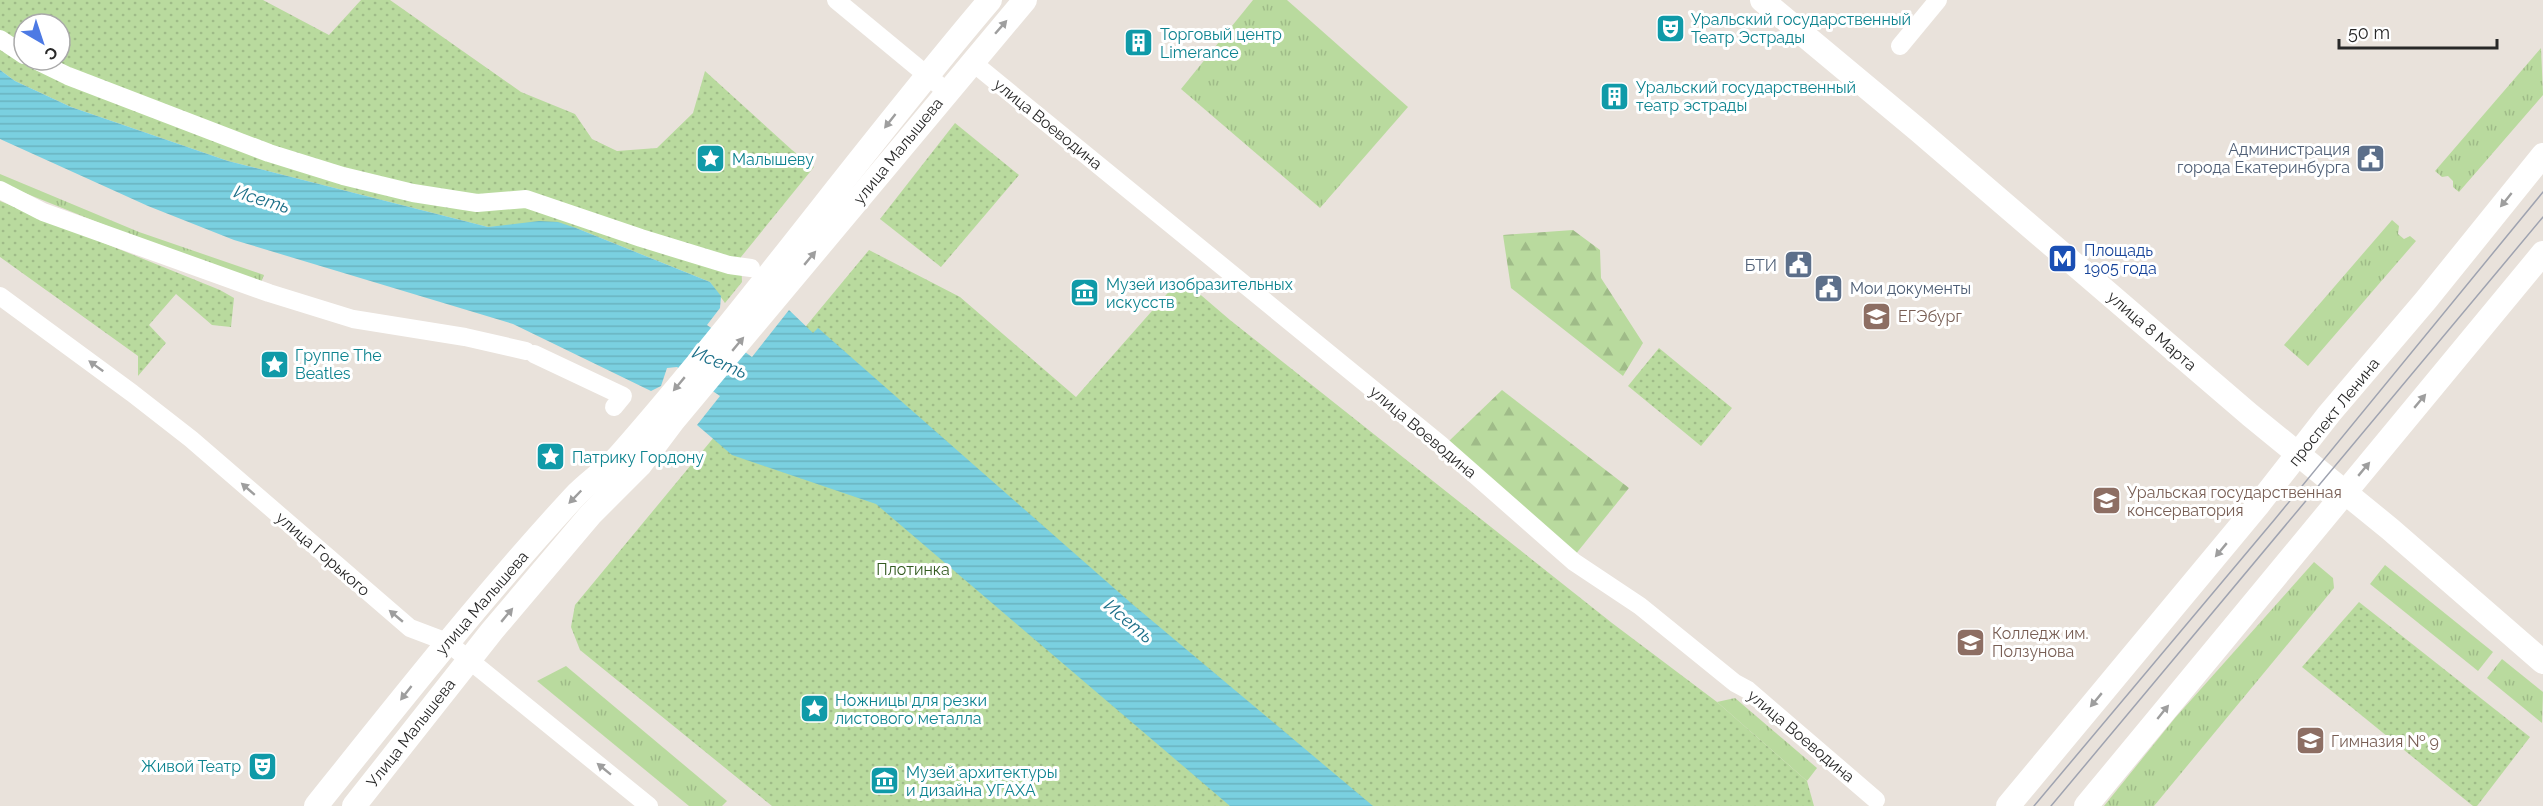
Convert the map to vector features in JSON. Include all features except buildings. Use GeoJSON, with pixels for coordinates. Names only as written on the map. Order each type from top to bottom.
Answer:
{"type":"FeatureCollection","features":[{"type":"Feature","properties":{"kind":"main road","name":"улица Малышева"},"geometry":{"type":"LineString","coordinates":[[760,287],[927,75],[990,0]]}},
{"type":"Feature","properties":{"kind":"main road","name":"улица Малышева"},"geometry":{"type":"LineString","coordinates":[[760,287],[946,91],[1024,0]]}},
{"type":"Feature","properties":{"kind":"main road","name":"улица 8 Марта"},"geometry":{"type":"LineString","coordinates":[[1762,0],[1927,137],[2543,662]]}},
{"type":"Feature","properties":{"kind":"main road","name":"проспект Ленина"},"geometry":{"type":"LineString","coordinates":[[2008,806],[2543,155]]}},
{"type":"Feature","properties":{"kind":"main road"},"geometry":{"type":"LineString","coordinates":[[2086,806],[2543,253]]}},
{"type":"Feature","properties":{"kind":"main road"},"geometry":{"type":"LineString","coordinates":[[666,415],[760,287]]}},
{"type":"Feature","properties":{"kind":"main road","name":"улица Малышева"},"geometry":{"type":"LineString","coordinates":[[316,806],[447,642],[575,495],[666,415]]}},
{"type":"Feature","properties":{"kind":"main road","name":"улица Малышева"},"geometry":{"type":"LineString","coordinates":[[469,660],[591,514],[640,465],[666,415]]}},
{"type":"Feature","properties":{"kind":"main road","name":"Улица Малышева"},"geometry":{"type":"LineString","coordinates":[[354,806],[469,660]]}},
{"type":"Feature","properties":{"kind":"street"},"geometry":{"type":"LineString","coordinates":[[837,0],[946,91]]}},
{"type":"Feature","properties":{"kind":"street"},"geometry":{"type":"LineString","coordinates":[[1900,46],[1938,0]]}},
{"type":"Feature","properties":{"kind":"street","name":"улица Воеводина"},"geometry":{"type":"LineString","coordinates":[[971,61],[1441,445],[1574,562],[1640,606],[1735,683],[1748,690],[1876,800]]}},
{"type":"Feature","properties":{"kind":"street"},"geometry":{"type":"LineString","coordinates":[[60,72],[269,153],[343,176],[413,193],[477,203],[526,199],[729,265],[760,287]]}},
{"type":"Feature","properties":{"kind":"street"},"geometry":{"type":"LineString","coordinates":[[0,190],[43,212],[269,293],[353,319],[465,337],[530,352],[623,396],[614,407]]}},
{"type":"Feature","properties":{"kind":"street","name":"улица Горького"},"geometry":{"type":"LineString","coordinates":[[0,296],[191,439],[410,628],[447,642],[649,806]]}},
{"type":"Feature","properties":{"kind":"green space"},"geometry":{"type":"Polygon","coordinates":[[[0,0],[263,0],[329,35],[361,0],[390,0],[521,92],[575,114],[592,139],[617,151],[657,148],[693,113],[705,71],[814,167],[741,257],[742,282],[725,303],[710,282],[576,228],[488,227],[228,161],[71,107],[15,81],[0,70],[0,0]]]}},
{"type":"Feature","properties":{"kind":"green space"},"geometry":{"type":"Polygon","coordinates":[[[1253,0],[1287,0],[1408,107],[1320,208],[1181,89],[1253,0]]]}},
{"type":"Feature","properties":{"kind":"green space"},"geometry":{"type":"Polygon","coordinates":[[[2541,48],[2543,95],[2459,192],[2453,187],[2453,181],[2448,176],[2442,177],[2435,171],[2541,48]]]}},
{"type":"Feature","properties":{"kind":"green space"},"geometry":{"type":"Polygon","coordinates":[[[955,123],[1019,175],[941,267],[880,219],[955,123]]]}},
{"type":"Feature","properties":{"kind":"green space"},"geometry":{"type":"Polygon","coordinates":[[[0,174],[139,232],[264,275],[259,287],[0,183],[0,174]]]}},
{"type":"Feature","properties":{"kind":"green space"},"geometry":{"type":"Polygon","coordinates":[[[0,201],[220,290],[234,298],[231,327],[212,325],[176,294],[149,325],[166,343],[138,376],[138,356],[0,257],[0,201]]]}},
{"type":"Feature","properties":{"kind":"green space"},"geometry":{"type":"Polygon","coordinates":[[[2392,220],[2399,226],[2398,234],[2404,239],[2410,236],[2416,241],[2308,366],[2284,345],[2392,220]]]}},
{"type":"Feature","properties":{"kind":"green space"},"geometry":{"type":"Polygon","coordinates":[[[1573,230],[1600,250],[1601,278],[1643,343],[1623,376],[1511,288],[1503,235],[1573,230]]]}},
{"type":"Feature","properties":{"kind":"green space","name":"Плотинка"},"geometry":{"type":"Polygon","coordinates":[[[869,250],[960,297],[1076,397],[1181,278],[1230,320],[1612,623],[1717,702],[1807,781],[1814,806],[772,806],[580,650],[571,627],[575,605],[869,250]]]}},
{"type":"Feature","properties":{"kind":"green space"},"geometry":{"type":"Polygon","coordinates":[[[1659,348],[1732,408],[1701,446],[1628,386],[1659,348]]]}},
{"type":"Feature","properties":{"kind":"green space"},"geometry":{"type":"Polygon","coordinates":[[[1502,390],[1629,488],[1575,555],[1449,441],[1502,390]]]}},
{"type":"Feature","properties":{"kind":"green space"},"geometry":{"type":"Polygon","coordinates":[[[2314,562],[2333,578],[2334,588],[2154,806],[2104,806],[2175,718],[2314,562]]]}},
{"type":"Feature","properties":{"kind":"green space"},"geometry":{"type":"Polygon","coordinates":[[[2385,565],[2493,652],[2478,671],[2370,584],[2385,565]]]}},
{"type":"Feature","properties":{"kind":"green space"},"geometry":{"type":"Polygon","coordinates":[[[2359,602],[2530,737],[2477,806],[2473,806],[2302,667],[2359,602]]]}},
{"type":"Feature","properties":{"kind":"green space"},"geometry":{"type":"Polygon","coordinates":[[[2502,659],[2543,692],[2542,723],[2487,678],[2502,659]]]}},
{"type":"Feature","properties":{"kind":"green space"},"geometry":{"type":"Polygon","coordinates":[[[566,666],[727,801],[722,806],[689,806],[537,681],[566,666]]]}},
{"type":"Feature","properties":{"kind":"green space"},"geometry":{"type":"Polygon","coordinates":[[[1735,698],[1817,768],[1807,781],[1717,702],[1735,698]]]}},
{"type":"Feature","properties":{"kind":"water","name":"Исеть"},"geometry":{"type":"Polygon","coordinates":[[[0,70],[15,81],[71,107],[228,161],[488,227],[539,221],[558,222],[576,228],[710,282],[721,296],[720,308],[707,325],[752,357],[789,310],[813,333],[818,328],[1131,603],[1373,806],[1230,806],[876,504],[732,455],[697,425],[720,396],[677,367],[667,368],[661,386],[651,391],[513,324],[234,240],[148,206],[0,139],[0,70]]]}},
{"type":"Feature","properties":{"kind":"tram line"},"geometry":{"type":"LineString","coordinates":[[2034,806],[2275,519],[2543,192]]}},
{"type":"Feature","properties":{"kind":"tram line"},"geometry":{"type":"LineString","coordinates":[[2051,806],[2543,217]]}},
{"type":"Feature","properties":{"kind":"place","name":"Уральский государственный Театр Эстрады"},"geometry":{"type":"Point","coordinates":[1670,28]}},
{"type":"Feature","properties":{"kind":"place","name":"Торговый центр Limerance"},"geometry":{"type":"Point","coordinates":[1139,43]}},
{"type":"Feature","properties":{"kind":"place","name":"Уральский государственный театр эстрады"},"geometry":{"type":"Point","coordinates":[1615,96]}},
{"type":"Feature","properties":{"kind":"place","name":"Администрация города Екатеринбурга"},"geometry":{"type":"Point","coordinates":[2371,158]}},
{"type":"Feature","properties":{"kind":"place","name":"Малышеву"},"geometry":{"type":"Point","coordinates":[711,159]}},
{"type":"Feature","properties":{"kind":"place","name":"Площадь 1905 года"},"geometry":{"type":"Point","coordinates":[2063,259]}},
{"type":"Feature","properties":{"kind":"place","name":"БТИ"},"geometry":{"type":"Point","coordinates":[1798,265]}},
{"type":"Feature","properties":{"kind":"place","name":"Мои документы"},"geometry":{"type":"Point","coordinates":[1829,288]}},
{"type":"Feature","properties":{"kind":"place","name":"Музей изобразительных искусств"},"geometry":{"type":"Point","coordinates":[1085,293]}},
{"type":"Feature","properties":{"kind":"place","name":"ЕГЭбург"},"geometry":{"type":"Point","coordinates":[1877,316]}},
{"type":"Feature","properties":{"kind":"place","name":"Группе The Beatles"},"geometry":{"type":"Point","coordinates":[274,364]}},
{"type":"Feature","properties":{"kind":"place","name":"Патрику Гордону"},"geometry":{"type":"Point","coordinates":[551,457]}},
{"type":"Feature","properties":{"kind":"place","name":"Уральская государственная консерватория"},"geometry":{"type":"Point","coordinates":[2106,501]}},
{"type":"Feature","properties":{"kind":"place","name":"Колледж им. Ползунова"},"geometry":{"type":"Point","coordinates":[1971,642]}},
{"type":"Feature","properties":{"kind":"place","name":"Ножницы для резки листового металла"},"geometry":{"type":"Point","coordinates":[814,709]}},
{"type":"Feature","properties":{"kind":"place","name":"Гимназия № 9"},"geometry":{"type":"Point","coordinates":[2310,741]}},
{"type":"Feature","properties":{"kind":"place","name":"Живой Театр"},"geometry":{"type":"Point","coordinates":[262,766]}},
{"type":"Feature","properties":{"kind":"place","name":"Музей архитектуры и дизайна УГАХА"},"geometry":{"type":"Point","coordinates":[885,781]}}]}
